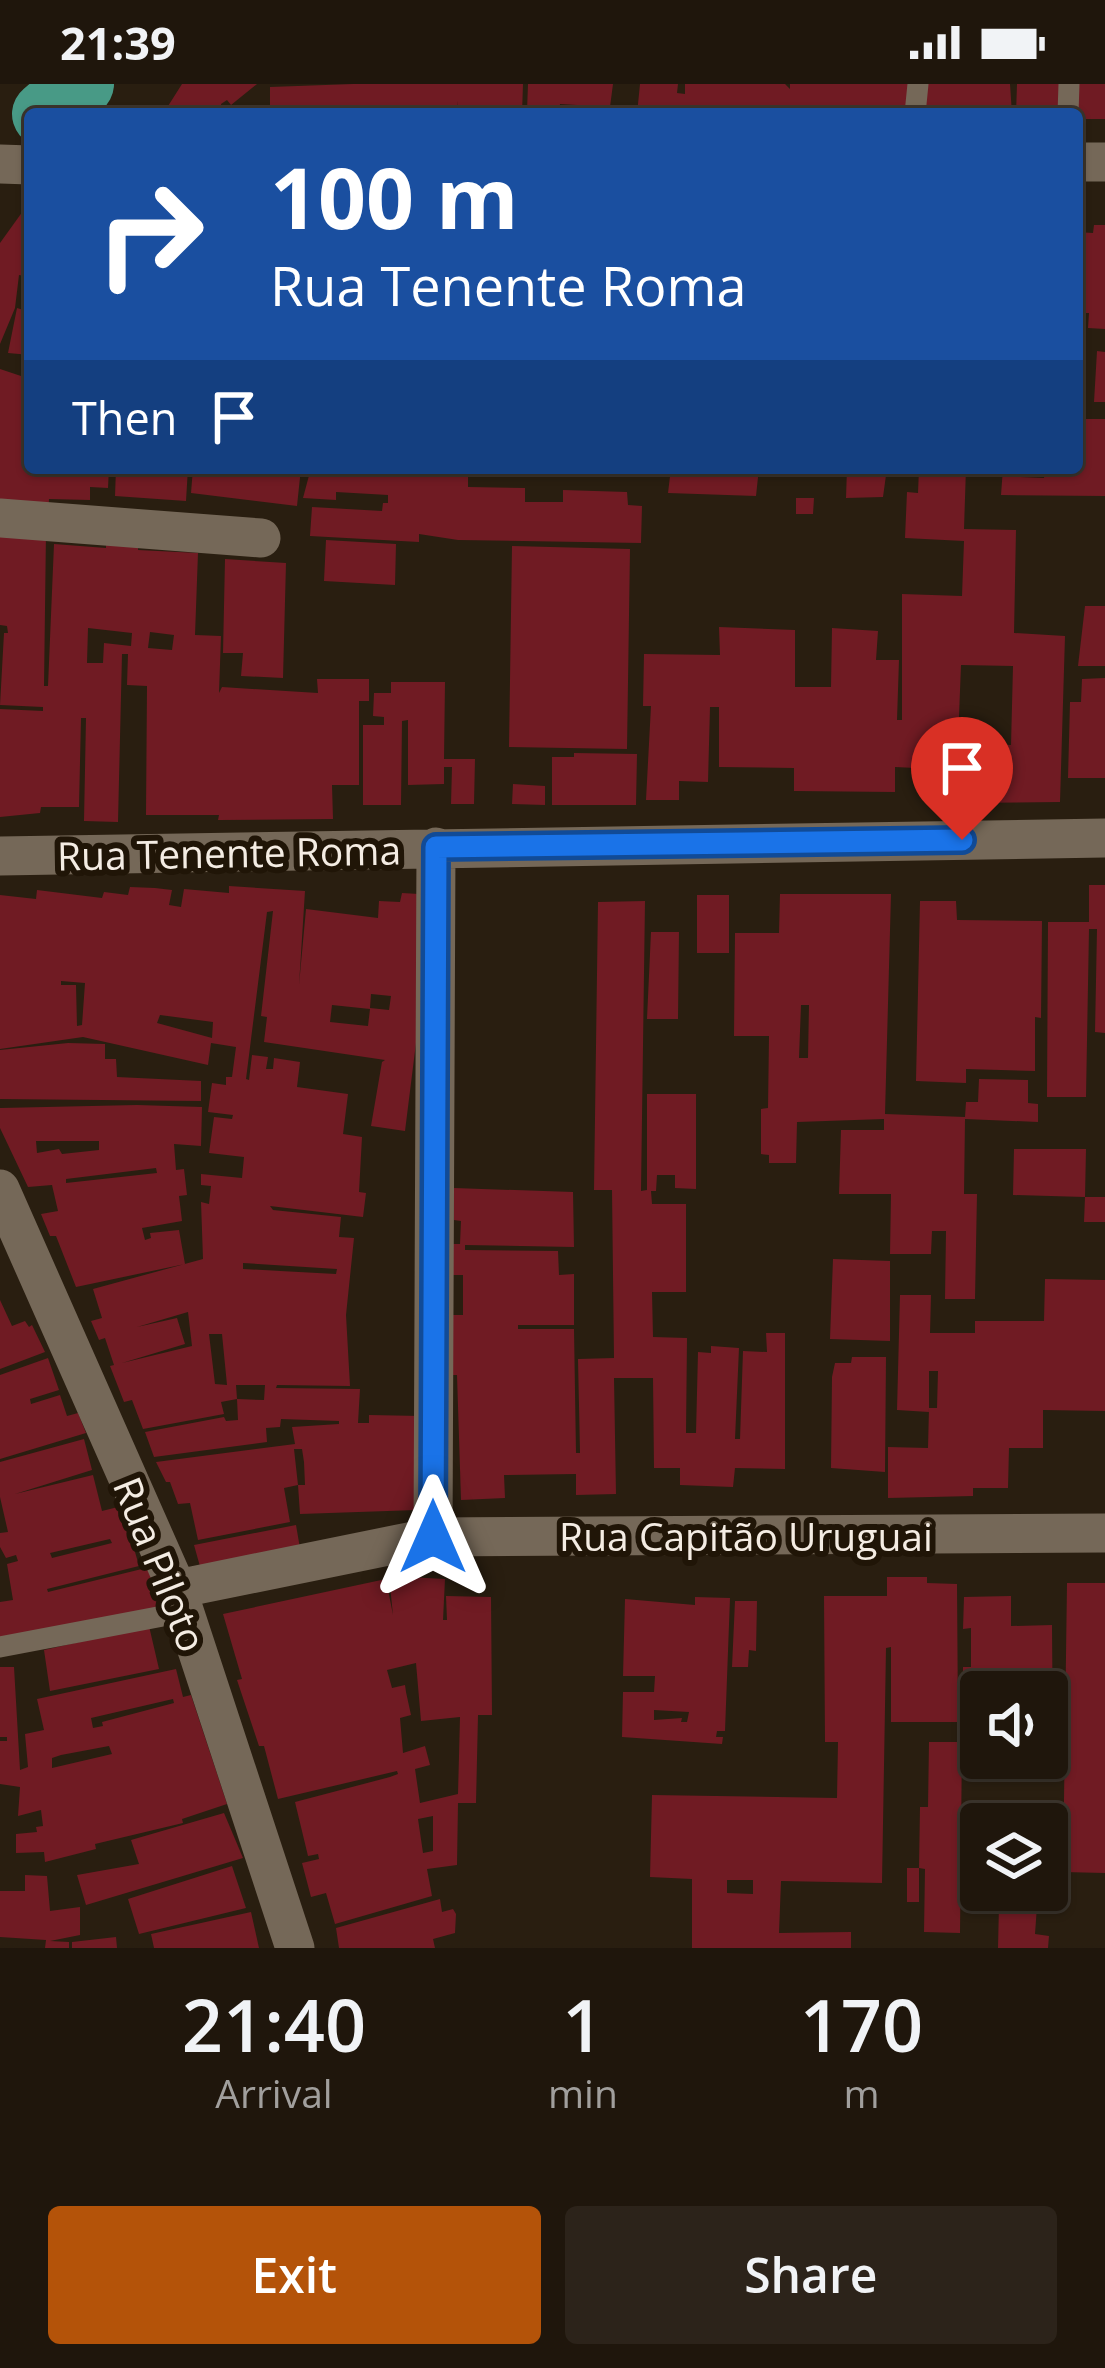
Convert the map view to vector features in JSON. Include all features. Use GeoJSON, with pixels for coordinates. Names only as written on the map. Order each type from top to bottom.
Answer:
{"type":"FeatureCollection","features":[{"type":"Feature","properties":{"kind":"highway"},"geometry":{"type":"LineString","coordinates":[[52,108],[81,84]]}},
{"type":"Feature","properties":{"kind":"highway"},"geometry":{"type":"LineString","coordinates":[[0,151],[24,131]]}},
{"type":"Feature","properties":{"kind":"street"},"geometry":{"type":"LineString","coordinates":[[0,518],[261,538]]}},
{"type":"Feature","properties":{"kind":"street","name":"Rua Tenente Roma"},"geometry":{"type":"LineString","coordinates":[[0,856],[1105,838]]}},
{"type":"Feature","properties":{"kind":"street"},"geometry":{"type":"LineString","coordinates":[[433,1537],[436,847]]}},
{"type":"Feature","properties":{"kind":"street","name":"Rua Piloto"},"geometry":{"type":"LineString","coordinates":[[0,1190],[180,1600],[296,1948]]}},
{"type":"Feature","properties":{"kind":"street","name":"Rua Capitão Uruguai"},"geometry":{"type":"LineString","coordinates":[[180,1600],[433,1537],[1105,1532]]}},
{"type":"Feature","properties":{"kind":"lane","name":"Rua Capitão Uruguai"},"geometry":{"type":"LineString","coordinates":[[0,1647],[33,1644],[180,1600]]}},
{"type":"Feature","properties":{"kind":"building"},"geometry":{"type":"Polygon","coordinates":[[[182,84],[257,84],[221,108],[167,108],[182,84]]]}},
{"type":"Feature","properties":{"kind":"building"},"geometry":{"type":"Polygon","coordinates":[[[523,84],[522,108],[458,108],[457,101],[457,108],[270,108],[270,87],[523,84]]]}},
{"type":"Feature","properties":{"kind":"building"},"geometry":{"type":"Polygon","coordinates":[[[528,84],[613,84],[610,107],[560,104],[560,108],[527,108],[528,84]]]}},
{"type":"Feature","properties":{"kind":"building"},"geometry":{"type":"Polygon","coordinates":[[[640,84],[678,84],[677,93],[685,94],[685,84],[785,84],[790,89],[790,84],[912,84],[910,108],[638,108],[640,84]]]}},
{"type":"Feature","properties":{"kind":"building"},"geometry":{"type":"Polygon","coordinates":[[[923,84],[1010,84],[1012,108],[924,108],[923,84]]]}},
{"type":"Feature","properties":{"kind":"building"},"geometry":{"type":"Polygon","coordinates":[[[1017,84],[1061,84],[1060,108],[1016,108],[1017,84]]]}},
{"type":"Feature","properties":{"kind":"building"},"geometry":{"type":"Polygon","coordinates":[[[1071,84],[1105,84],[1105,119],[1083,119],[1083,108],[1075,108],[1071,84]]]}},
{"type":"Feature","properties":{"kind":"building"},"geometry":{"type":"Polygon","coordinates":[[[24,211],[24,276],[19,275],[15,308],[0,344],[0,243],[24,211]]]}},
{"type":"Feature","properties":{"kind":"building"},"geometry":{"type":"Polygon","coordinates":[[[1094,225],[1105,225],[1105,329],[1088,328],[1089,313],[1083,313],[1083,232],[1093,233],[1094,225]]]}},
{"type":"Feature","properties":{"kind":"building"},"geometry":{"type":"Polygon","coordinates":[[[17,308],[24,310],[24,354],[8,353],[17,308]]]}},
{"type":"Feature","properties":{"kind":"building"},"geometry":{"type":"Polygon","coordinates":[[[1097,351],[1105,352],[1105,402],[1094,402],[1097,351]]]}},
{"type":"Feature","properties":{"kind":"building"},"geometry":{"type":"Polygon","coordinates":[[[0,369],[24,377],[24,474],[109,474],[108,488],[90,487],[90,500],[49,499],[48,517],[0,510],[0,369]]]}},
{"type":"Feature","properties":{"kind":"building"},"geometry":{"type":"Polygon","coordinates":[[[1083,419],[1105,419],[1105,496],[1001,495],[1003,474],[1044,478],[1044,474],[1083,474],[1083,419]]]}},
{"type":"Feature","properties":{"kind":"building"},"geometry":{"type":"Polygon","coordinates":[[[116,474],[188,474],[186,501],[115,496],[116,474]]]}},
{"type":"Feature","properties":{"kind":"building"},"geometry":{"type":"Polygon","coordinates":[[[193,474],[300,474],[297,506],[191,493],[193,474]]]}},
{"type":"Feature","properties":{"kind":"building"},"geometry":{"type":"Polygon","coordinates":[[[309,474],[468,474],[468,487],[525,488],[525,502],[563,502],[563,490],[627,492],[628,505],[642,506],[641,543],[458,540],[419,534],[419,542],[310,536],[312,507],[382,511],[388,495],[336,492],[336,500],[303,498],[309,474]]]}},
{"type":"Feature","properties":{"kind":"building"},"geometry":{"type":"Polygon","coordinates":[[[670,474],[758,474],[756,496],[668,493],[670,474]]]}},
{"type":"Feature","properties":{"kind":"building"},"geometry":{"type":"Polygon","coordinates":[[[847,474],[886,474],[883,497],[846,498],[847,474]]]}},
{"type":"Feature","properties":{"kind":"building"},"geometry":{"type":"Polygon","coordinates":[[[919,474],[966,474],[964,529],[1016,530],[1014,633],[1065,636],[1060,802],[956,803],[957,770],[895,767],[895,792],[794,791],[794,768],[719,767],[719,707],[710,707],[708,782],[679,781],[679,800],[646,800],[651,706],[643,706],[644,654],[720,655],[719,627],[795,630],[795,687],[831,687],[832,628],[878,631],[876,660],[899,660],[897,720],[902,720],[902,594],[962,596],[964,541],[905,538],[907,492],[918,493],[919,474]],[[961,665],[958,742],[1011,745],[1013,666],[961,665]]]}},
{"type":"Feature","properties":{"kind":"building"},"geometry":{"type":"Polygon","coordinates":[[[796,498],[814,498],[813,514],[796,514],[796,498]]]}},
{"type":"Feature","properties":{"kind":"building"},"geometry":{"type":"Polygon","coordinates":[[[46,532],[44,686],[48,686],[54,544],[106,548],[106,539],[138,543],[138,550],[198,553],[195,635],[221,636],[219,693],[222,687],[318,693],[317,679],[369,679],[369,701],[359,701],[359,785],[332,785],[333,819],[146,815],[147,686],[127,685],[128,654],[122,654],[118,822],[84,821],[86,718],[81,718],[79,807],[41,807],[40,813],[0,817],[0,709],[43,711],[43,707],[0,705],[4,633],[8,633],[7,626],[0,625],[0,536],[46,532]],[[88,628],[87,663],[103,663],[104,643],[131,646],[132,633],[88,628]],[[150,632],[148,648],[172,650],[174,635],[150,632]]]}},
{"type":"Feature","properties":{"kind":"building"},"geometry":{"type":"Polygon","coordinates":[[[326,540],[396,544],[395,585],[324,581],[326,540]]]}},
{"type":"Feature","properties":{"kind":"building"},"geometry":{"type":"Polygon","coordinates":[[[512,546],[630,549],[627,749],[509,747],[512,546]]]}},
{"type":"Feature","properties":{"kind":"building"},"geometry":{"type":"Polygon","coordinates":[[[225,559],[286,563],[283,678],[241,676],[243,653],[223,653],[225,559]]]}},
{"type":"Feature","properties":{"kind":"building"},"geometry":{"type":"Polygon","coordinates":[[[1085,606],[1105,606],[1105,666],[1078,666],[1085,606]]]}},
{"type":"Feature","properties":{"kind":"building"},"geometry":{"type":"Polygon","coordinates":[[[1105,678],[1105,778],[1068,778],[1070,702],[1081,702],[1082,679],[1105,678]]]}},
{"type":"Feature","properties":{"kind":"building"},"geometry":{"type":"Polygon","coordinates":[[[391,682],[445,682],[444,759],[475,759],[474,804],[451,804],[452,767],[444,767],[444,784],[408,785],[408,720],[402,721],[401,805],[363,805],[363,725],[384,725],[384,717],[373,716],[374,693],[391,693],[391,682]]]}},
{"type":"Feature","properties":{"kind":"building"},"geometry":{"type":"Polygon","coordinates":[[[574,753],[637,754],[636,805],[552,805],[552,757],[574,757],[574,753]]]}},
{"type":"Feature","properties":{"kind":"building"},"geometry":{"type":"Polygon","coordinates":[[[513,784],[545,786],[545,805],[512,804],[513,784]]]}},
{"type":"Feature","properties":{"kind":"building"},"geometry":{"type":"Polygon","coordinates":[[[1089,885],[1105,885],[1105,1033],[1095,1032],[1097,929],[1089,929],[1086,1097],[1047,1097],[1048,922],[1089,922],[1089,885]]]}},
{"type":"Feature","properties":{"kind":"building"},"geometry":{"type":"Polygon","coordinates":[[[229,886],[305,891],[299,985],[306,909],[378,918],[379,901],[400,902],[402,893],[419,894],[419,1019],[405,1131],[371,1126],[385,1060],[264,1042],[267,1017],[261,1016],[273,911],[267,912],[246,1079],[252,1055],[268,1057],[266,1069],[273,1069],[274,1058],[300,1062],[297,1087],[348,1094],[343,1134],[362,1137],[359,1192],[366,1193],[363,1217],[270,1206],[341,1217],[339,1237],[354,1238],[346,1315],[350,1386],[276,1388],[360,1389],[358,1423],[369,1423],[369,1415],[421,1416],[417,1510],[300,1514],[298,1485],[284,1488],[290,1522],[198,1540],[190,1503],[178,1504],[156,1462],[295,1444],[292,1427],[339,1424],[281,1419],[280,1427],[266,1428],[267,1442],[154,1457],[145,1432],[224,1417],[238,1420],[237,1399],[221,1402],[224,1414],[143,1429],[132,1400],[124,1402],[105,1338],[99,1340],[91,1321],[102,1318],[93,1289],[203,1259],[201,1202],[209,1204],[211,1186],[201,1185],[201,1174],[242,1178],[244,1157],[209,1153],[214,1117],[232,1119],[233,1115],[208,1112],[212,1083],[226,1085],[226,1077],[232,1077],[236,1047],[211,1043],[208,1065],[83,1037],[0,1049],[0,895],[36,899],[37,890],[102,898],[104,892],[128,895],[130,887],[155,888],[172,890],[169,905],[181,907],[184,889],[229,893],[229,886]],[[61,981],[61,985],[76,985],[77,1026],[82,1025],[85,983],[61,981]],[[371,994],[370,1008],[389,1010],[391,996],[371,994]],[[332,1005],[330,1022],[368,1026],[370,1009],[332,1005]],[[160,1015],[157,1023],[212,1038],[213,1022],[160,1015]],[[243,1263],[243,1269],[336,1274],[337,1269],[243,1263]],[[188,1312],[137,1327],[177,1318],[185,1344],[122,1363],[192,1346],[188,1312]],[[209,1334],[215,1384],[227,1385],[222,1334],[209,1334]],[[236,1385],[237,1399],[264,1400],[265,1385],[236,1385]],[[294,1449],[298,1485],[305,1485],[302,1449],[294,1449]]]}},
{"type":"Feature","properties":{"kind":"building"},"geometry":{"type":"Polygon","coordinates":[[[780,894],[891,894],[885,1114],[965,1117],[966,1102],[978,1102],[979,1079],[1028,1080],[1028,1103],[1038,1104],[1038,1122],[965,1119],[964,1194],[977,1194],[975,1299],[945,1299],[946,1231],[932,1231],[931,1254],[890,1254],[891,1194],[839,1194],[841,1130],[884,1130],[884,1119],[797,1122],[796,1163],[769,1163],[769,1155],[761,1154],[761,1109],[768,1108],[769,1036],[734,1036],[735,933],[779,933],[780,894]],[[801,1005],[799,1058],[808,1058],[809,1005],[801,1005]]]}},
{"type":"Feature","properties":{"kind":"building"},"geometry":{"type":"Polygon","coordinates":[[[697,895],[729,895],[729,953],[697,953],[697,895]]]}},
{"type":"Feature","properties":{"kind":"building"},"geometry":{"type":"Polygon","coordinates":[[[645,901],[641,1191],[647,1190],[647,1094],[696,1094],[696,1189],[675,1188],[675,1175],[657,1175],[656,1191],[651,1191],[652,1204],[686,1204],[686,1292],[652,1292],[653,1337],[687,1338],[686,1433],[696,1433],[698,1352],[711,1353],[711,1346],[739,1348],[735,1439],[740,1439],[743,1351],[767,1352],[766,1333],[785,1333],[785,1469],[735,1468],[733,1487],[680,1485],[680,1468],[654,1468],[653,1378],[614,1378],[616,1494],[576,1495],[576,1474],[504,1475],[505,1498],[461,1500],[457,1375],[449,1375],[450,1315],[463,1315],[463,1275],[450,1275],[451,1244],[460,1244],[454,1188],[573,1192],[574,1247],[465,1245],[465,1250],[558,1251],[559,1275],[574,1274],[574,1325],[518,1325],[518,1329],[574,1329],[576,1453],[580,1453],[578,1359],[614,1358],[612,1190],[594,1190],[598,902],[645,901]]]}},
{"type":"Feature","properties":{"kind":"building"},"geometry":{"type":"Polygon","coordinates":[[[920,901],[956,901],[957,920],[1042,921],[1035,1071],[966,1069],[966,1083],[916,1081],[920,901]]]}},
{"type":"Feature","properties":{"kind":"building"},"geometry":{"type":"Polygon","coordinates":[[[651,932],[679,932],[678,1019],[647,1019],[651,932]]]}},
{"type":"Feature","properties":{"kind":"building"},"geometry":{"type":"Polygon","coordinates":[[[105,1044],[105,1059],[116,1059],[117,1077],[201,1081],[201,1101],[0,1099],[0,1050],[105,1044]]]}},
{"type":"Feature","properties":{"kind":"building"},"geometry":{"type":"Polygon","coordinates":[[[202,1107],[201,1146],[174,1144],[176,1170],[184,1169],[187,1195],[179,1196],[182,1221],[142,1228],[145,1240],[151,1238],[150,1233],[179,1230],[185,1264],[76,1287],[56,1236],[50,1236],[41,1214],[58,1211],[52,1185],[28,1187],[0,1128],[0,1108],[202,1107]],[[36,1141],[37,1153],[99,1150],[99,1141],[36,1141]],[[156,1168],[66,1179],[66,1183],[157,1173],[156,1168]]]}},
{"type":"Feature","properties":{"kind":"building"},"geometry":{"type":"Polygon","coordinates":[[[1014,1149],[1086,1149],[1085,1197],[1013,1195],[1014,1149]]]}},
{"type":"Feature","properties":{"kind":"building"},"geometry":{"type":"Polygon","coordinates":[[[1085,1197],[1105,1197],[1105,1222],[1084,1222],[1085,1197]]]}},
{"type":"Feature","properties":{"kind":"building"},"geometry":{"type":"Polygon","coordinates":[[[833,1259],[890,1261],[890,1341],[830,1339],[833,1259]]]}},
{"type":"Feature","properties":{"kind":"building"},"geometry":{"type":"Polygon","coordinates":[[[1045,1279],[1105,1280],[1105,1411],[1043,1410],[1043,1448],[1009,1448],[1008,1488],[973,1488],[973,1496],[888,1498],[888,1447],[928,1448],[929,1412],[897,1410],[900,1295],[931,1295],[930,1333],[975,1333],[975,1321],[1044,1321],[1045,1279]],[[929,1371],[929,1408],[937,1408],[938,1371],[929,1371]]]}},
{"type":"Feature","properties":{"kind":"building"},"geometry":{"type":"Polygon","coordinates":[[[0,1300],[12,1326],[25,1321],[32,1325],[45,1352],[0,1369],[0,1300]]]}},
{"type":"Feature","properties":{"kind":"building"},"geometry":{"type":"Polygon","coordinates":[[[852,1357],[886,1357],[885,1472],[831,1468],[832,1377],[835,1363],[851,1363],[852,1357]]]}},
{"type":"Feature","properties":{"kind":"building"},"geometry":{"type":"Polygon","coordinates":[[[48,1358],[59,1390],[30,1399],[31,1404],[60,1395],[67,1416],[78,1413],[86,1433],[0,1459],[0,1375],[48,1358]]]}},
{"type":"Feature","properties":{"kind":"building"},"geometry":{"type":"Polygon","coordinates":[[[84,1439],[92,1470],[15,1494],[93,1475],[102,1511],[122,1506],[139,1566],[48,1592],[150,1567],[164,1609],[0,1640],[0,1602],[13,1600],[7,1564],[18,1561],[16,1555],[6,1558],[0,1547],[0,1533],[8,1532],[0,1497],[0,1462],[84,1439]],[[110,1539],[50,1553],[52,1558],[112,1543],[110,1539]]]}},
{"type":"Feature","properties":{"kind":"building"},"geometry":{"type":"Polygon","coordinates":[[[296,1525],[301,1554],[201,1570],[194,1545],[296,1525]]]}},
{"type":"Feature","properties":{"kind":"building"},"geometry":{"type":"Polygon","coordinates":[[[389,1576],[445,1579],[443,1620],[447,1620],[446,1596],[491,1597],[492,1715],[478,1715],[476,1803],[458,1803],[457,1865],[427,1869],[432,1896],[335,1924],[326,1893],[311,1897],[302,1863],[319,1859],[318,1854],[308,1856],[295,1802],[390,1777],[397,1771],[278,1799],[264,1746],[259,1746],[237,1680],[242,1679],[223,1614],[386,1579],[393,1615],[389,1576]],[[416,1663],[387,1670],[392,1688],[405,1685],[411,1715],[400,1718],[403,1753],[425,1746],[430,1765],[415,1769],[420,1803],[458,1794],[460,1717],[421,1721],[416,1663]],[[433,1816],[418,1819],[423,1853],[433,1851],[433,1816]]]}},
{"type":"Feature","properties":{"kind":"building"},"geometry":{"type":"Polygon","coordinates":[[[887,1577],[927,1577],[927,1583],[957,1584],[958,1722],[891,1722],[891,1647],[886,1648],[882,1883],[781,1881],[779,1933],[851,1932],[851,1948],[692,1948],[692,1879],[650,1877],[652,1795],[837,1798],[838,1742],[825,1742],[824,1596],[887,1596],[887,1577]],[[727,1880],[727,1893],[753,1894],[753,1880],[727,1880]]]}},
{"type":"Feature","properties":{"kind":"building"},"geometry":{"type":"Polygon","coordinates":[[[1067,1583],[1105,1583],[1105,1873],[1068,1872],[1067,1583]]]}},
{"type":"Feature","properties":{"kind":"building"},"geometry":{"type":"Polygon","coordinates":[[[1011,1596],[1011,1626],[1052,1625],[1052,1671],[963,1671],[971,1667],[971,1628],[963,1629],[964,1597],[1011,1596]]]}},
{"type":"Feature","properties":{"kind":"building"},"geometry":{"type":"Polygon","coordinates":[[[695,1597],[730,1598],[725,1731],[717,1731],[716,1737],[723,1737],[722,1744],[622,1737],[623,1692],[654,1692],[655,1676],[623,1676],[625,1599],[695,1605],[695,1597]],[[654,1710],[654,1720],[682,1718],[681,1722],[687,1722],[689,1712],[654,1710]]]}},
{"type":"Feature","properties":{"kind":"building"},"geometry":{"type":"Polygon","coordinates":[[[735,1601],[757,1601],[756,1651],[749,1650],[748,1667],[732,1667],[735,1601]]]}},
{"type":"Feature","properties":{"kind":"building"},"geometry":{"type":"Polygon","coordinates":[[[149,1626],[159,1669],[50,1691],[44,1650],[149,1626]]]}},
{"type":"Feature","properties":{"kind":"building"},"geometry":{"type":"Polygon","coordinates":[[[0,1667],[14,1667],[20,1770],[28,1767],[25,1734],[44,1730],[37,1699],[176,1669],[183,1697],[191,1695],[227,1804],[182,1819],[183,1823],[95,1844],[96,1849],[45,1862],[44,1852],[16,1853],[16,1834],[37,1832],[36,1827],[43,1826],[41,1810],[18,1816],[20,1787],[0,1784],[0,1741],[7,1737],[0,1737],[0,1667]],[[173,1699],[91,1718],[93,1728],[174,1703],[173,1699]],[[109,1746],[52,1758],[52,1768],[112,1754],[109,1746]]]}},
{"type":"Feature","properties":{"kind":"building"},"geometry":{"type":"Polygon","coordinates":[[[929,1742],[960,1742],[960,1933],[924,1932],[920,1807],[928,1807],[929,1742]]]}},
{"type":"Feature","properties":{"kind":"building"},"geometry":{"type":"Polygon","coordinates":[[[224,1813],[243,1858],[86,1905],[77,1875],[139,1864],[131,1840],[224,1813]]]}},
{"type":"Feature","properties":{"kind":"building"},"geometry":{"type":"Polygon","coordinates":[[[232,1866],[246,1908],[139,1934],[128,1899],[232,1866]]]}},
{"type":"Feature","properties":{"kind":"building"},"geometry":{"type":"Polygon","coordinates":[[[907,1868],[919,1868],[919,1902],[907,1902],[907,1868]]]}},
{"type":"Feature","properties":{"kind":"building"},"geometry":{"type":"Polygon","coordinates":[[[25,1875],[47,1876],[50,1911],[80,1907],[80,1935],[50,1941],[69,1942],[69,1948],[45,1948],[46,1940],[0,1937],[0,1891],[25,1891],[25,1875]]]}},
{"type":"Feature","properties":{"kind":"building"},"geometry":{"type":"Polygon","coordinates":[[[440,1899],[442,1912],[453,1909],[456,1914],[455,1933],[433,1939],[435,1948],[339,1948],[336,1928],[440,1899]]]}},
{"type":"Feature","properties":{"kind":"building"},"geometry":{"type":"Polygon","coordinates":[[[999,1911],[1037,1911],[1035,1934],[1049,1936],[1048,1948],[998,1948],[999,1911]]]}},
{"type":"Feature","properties":{"kind":"building"},"geometry":{"type":"Polygon","coordinates":[[[251,1912],[259,1948],[154,1948],[151,1934],[251,1912]]]}},
{"type":"Feature","properties":{"kind":"building"},"geometry":{"type":"Polygon","coordinates":[[[116,1937],[117,1948],[72,1948],[72,1942],[116,1937]]]}},
{"type":"Feature","properties":{"kind":"route"},"geometry":{"type":"LineString","coordinates":[[433,1537],[436,847],[962,840]]}}]}
